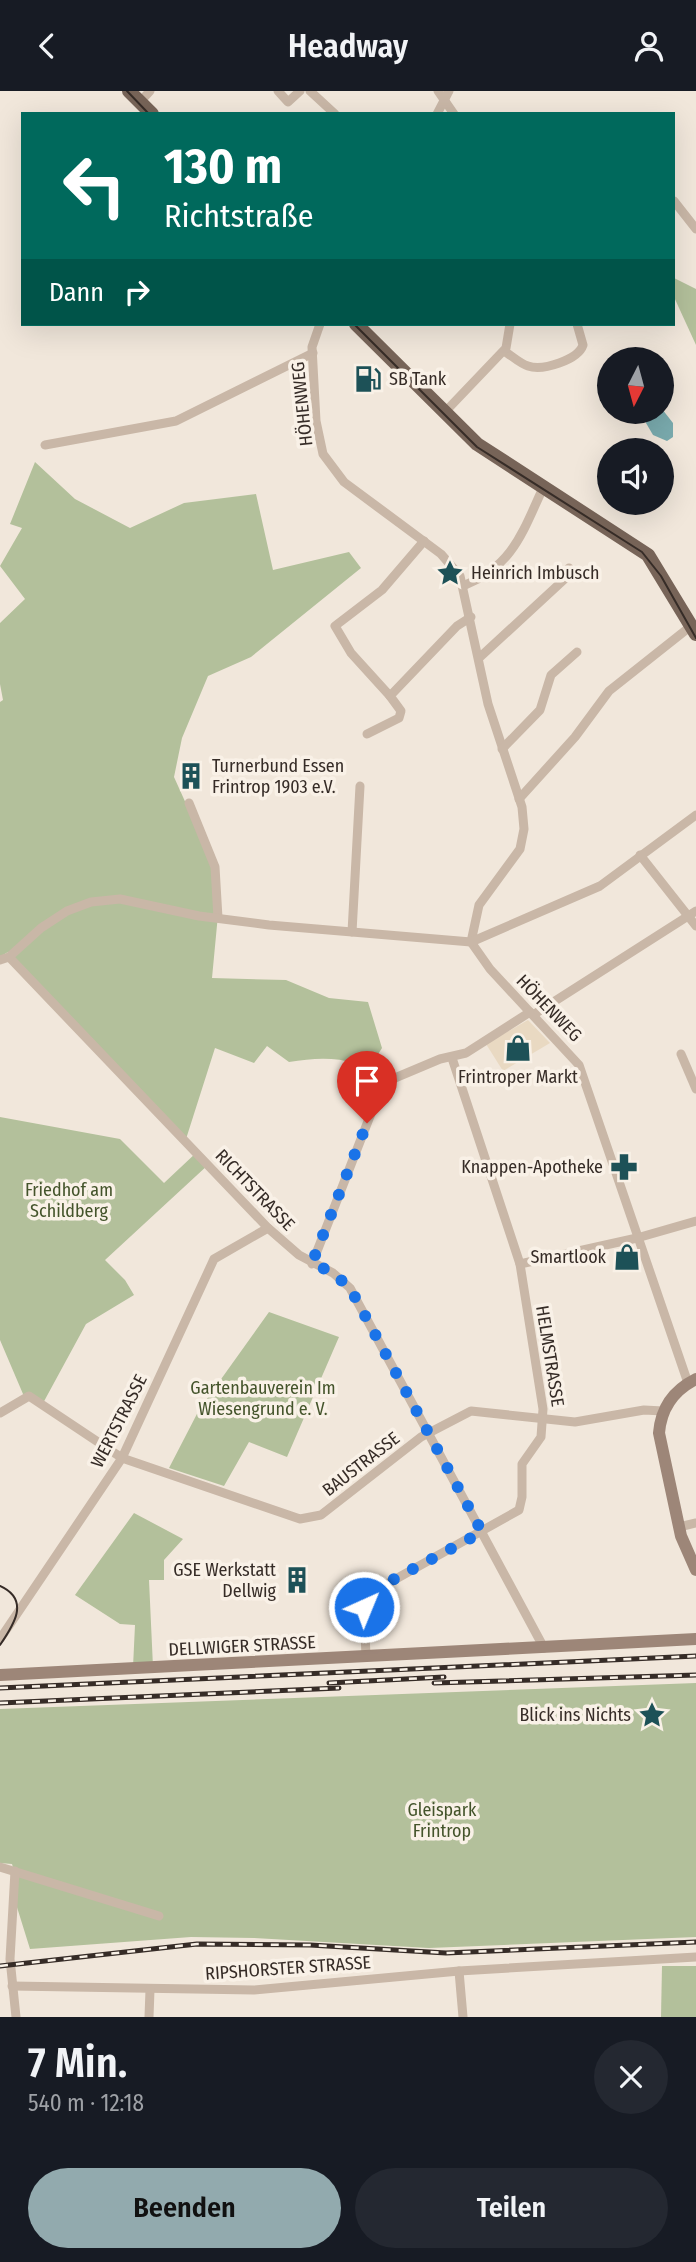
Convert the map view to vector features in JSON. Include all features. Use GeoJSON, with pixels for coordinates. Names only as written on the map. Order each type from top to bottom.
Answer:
{"type":"FeatureCollection","features":[{"type":"Feature","properties":{"kind":"main road"},"geometry":{"type":"LineString","coordinates":[[140,95],[151,112]]}},
{"type":"Feature","properties":{"kind":"main road"},"geometry":{"type":"LineString","coordinates":[[358,326],[477,444],[648,555],[694,630]]}},
{"type":"Feature","properties":{"kind":"main road"},"geometry":{"type":"LineString","coordinates":[[692,1381],[663,1411],[659,1433],[679,1527],[696,1570]]}},
{"type":"Feature","properties":{"kind":"main road","name":"DELLWIGER STRASSE"},"geometry":{"type":"LineString","coordinates":[[0,1675],[696,1639]]}},
{"type":"Feature","properties":{"kind":"street"},"geometry":{"type":"LineString","coordinates":[[278,91],[288,102],[300,91]]}},
{"type":"Feature","properties":{"kind":"street"},"geometry":{"type":"LineString","coordinates":[[310,91],[333,112]]}},
{"type":"Feature","properties":{"kind":"street"},"geometry":{"type":"LineString","coordinates":[[435,112],[443,94]]}},
{"type":"Feature","properties":{"kind":"street"},"geometry":{"type":"LineString","coordinates":[[443,94],[453,112]]}},
{"type":"Feature","properties":{"kind":"street"},"geometry":{"type":"LineString","coordinates":[[675,202],[696,229]]}},
{"type":"Feature","properties":{"kind":"street","name":"HÖHENWEG"},"geometry":{"type":"LineString","coordinates":[[319,326],[314,336],[313,353],[317,431],[330,465],[344,482],[448,561],[465,585],[488,704],[519,799],[524,821],[523,842],[515,859],[482,898],[471,943],[490,969],[552,1039],[579,1065],[637,1238],[692,1381]]}},
{"type":"Feature","properties":{"kind":"street"},"geometry":{"type":"LineString","coordinates":[[444,413],[504,351],[509,342],[510,326]]}},
{"type":"Feature","properties":{"kind":"street"},"geometry":{"type":"LineString","coordinates":[[504,351],[534,367],[565,359],[582,348],[577,326]]}},
{"type":"Feature","properties":{"kind":"street"},"geometry":{"type":"LineString","coordinates":[[45,445],[176,421],[313,353]]}},
{"type":"Feature","properties":{"kind":"street"},"geometry":{"type":"LineString","coordinates":[[465,585],[498,567],[511,554],[543,488]]}},
{"type":"Feature","properties":{"kind":"street"},"geometry":{"type":"LineString","coordinates":[[367,734],[401,715],[400,707],[351,653],[335,627],[382,590],[424,541]]}},
{"type":"Feature","properties":{"kind":"street"},"geometry":{"type":"LineString","coordinates":[[479,658],[569,575],[569,568]]}},
{"type":"Feature","properties":{"kind":"street"},"geometry":{"type":"LineString","coordinates":[[390,696],[457,626],[471,617]]}},
{"type":"Feature","properties":{"kind":"street"},"geometry":{"type":"LineString","coordinates":[[519,799],[575,737],[617,683],[694,630]]}},
{"type":"Feature","properties":{"kind":"street"},"geometry":{"type":"LineString","coordinates":[[502,749],[540,710],[551,675],[578,652]]}},
{"type":"Feature","properties":{"kind":"street"},"geometry":{"type":"LineString","coordinates":[[352,932],[360,786]]}},
{"type":"Feature","properties":{"kind":"street"},"geometry":{"type":"LineString","coordinates":[[188,803],[215,867],[218,918]]}},
{"type":"Feature","properties":{"kind":"street"},"geometry":{"type":"LineString","coordinates":[[5,959],[54,919],[91,902],[130,900],[218,918],[471,943],[600,885],[696,815]]}},
{"type":"Feature","properties":{"kind":"street"},"geometry":{"type":"LineString","coordinates":[[640,855],[692,913],[696,926]]}},
{"type":"Feature","properties":{"kind":"street"},"geometry":{"type":"LineString","coordinates":[[312,1263],[383,1083],[486,1043],[692,913]]}},
{"type":"Feature","properties":{"kind":"street","name":"RICHTSTRASSE"},"geometry":{"type":"LineString","coordinates":[[5,959],[268,1228],[312,1263],[333,1273],[350,1288],[544,1648]]}},
{"type":"Feature","properties":{"kind":"street"},"geometry":{"type":"LineString","coordinates":[[681,1054],[696,1089]]}},
{"type":"Feature","properties":{"kind":"street","name":"HELMSTRASSE"},"geometry":{"type":"LineString","coordinates":[[366,1657],[365,1602],[369,1594],[519,1510],[522,1497],[522,1464],[536,1448],[544,1419],[520,1264],[453,1058]]}},
{"type":"Feature","properties":{"kind":"street"},"geometry":{"type":"LineString","coordinates":[[520,1264],[637,1238],[696,1221]]}},
{"type":"Feature","properties":{"kind":"street","name":"WERTSTRASSE"},"geometry":{"type":"LineString","coordinates":[[0,1639],[122,1458],[214,1259],[268,1228]]}},
{"type":"Feature","properties":{"kind":"street"},"geometry":{"type":"LineString","coordinates":[[0,1413],[29,1397],[122,1458]]}},
{"type":"Feature","properties":{"kind":"street","name":"BAUSTRASSE"},"geometry":{"type":"LineString","coordinates":[[122,1458],[287,1516],[311,1519],[321,1515],[428,1433],[471,1411],[583,1422],[643,1410],[663,1411]]}},
{"type":"Feature","properties":{"kind":"street"},"geometry":{"type":"LineString","coordinates":[[679,1527],[696,1523]]}},
{"type":"Feature","properties":{"kind":"street"},"geometry":{"type":"LineString","coordinates":[[0,1867],[159,1916]]}},
{"type":"Feature","properties":{"kind":"street"},"geometry":{"type":"LineString","coordinates":[[15,1871],[12,1986],[16,2017]]}},
{"type":"Feature","properties":{"kind":"street","name":"RIPSHORSTER STRASSE"},"geometry":{"type":"LineString","coordinates":[[12,1986],[254,1990],[459,1971],[696,1957]]}},
{"type":"Feature","properties":{"kind":"street"},"geometry":{"type":"LineString","coordinates":[[459,1971],[463,2017]]}},
{"type":"Feature","properties":{"kind":"street"},"geometry":{"type":"LineString","coordinates":[[149,2017],[150,1990]]}},
{"type":"Feature","properties":{"kind":"green space"},"geometry":{"type":"Polygon","coordinates":[[[675,278],[696,289],[696,345],[675,299],[675,278]]]}},
{"type":"Feature","properties":{"kind":"green space"},"geometry":{"type":"Polygon","coordinates":[[[35,462],[75,499],[130,528],[184,503],[256,494],[273,570],[349,552],[361,568],[251,657],[208,676],[182,738],[174,777],[215,868],[219,904],[212,978],[286,980],[329,998],[368,1002],[382,1048],[373,1062],[387,1076],[384,1081],[352,1062],[315,1059],[289,1062],[267,1046],[254,1063],[215,1048],[186,1139],[8,952],[0,957],[0,702],[3,700],[0,684],[0,623],[25,599],[0,566],[22,528],[10,524],[35,462]]]}},
{"type":"Feature","properties":{"kind":"green space","name":"Friedhof am Schildberg"},"geometry":{"type":"Polygon","coordinates":[[[0,1117],[120,1139],[164,1183],[197,1152],[209,1164],[105,1260],[125,1280],[134,1295],[86,1324],[42,1405],[23,1394],[0,1340],[0,1117]]]}},
{"type":"Feature","properties":{"kind":"green space","name":"Gartenbauverein Im Wiesengrund e. V."},"geometry":{"type":"Polygon","coordinates":[[[269,1312],[339,1337],[287,1457],[249,1442],[224,1486],[169,1468],[199,1410],[269,1312]]]}},
{"type":"Feature","properties":{"kind":"green space"},"geometry":{"type":"Polygon","coordinates":[[[134,1513],[183,1539],[164,1560],[164,1580],[149,1580],[153,1667],[133,1667],[135,1625],[120,1624],[75,1595],[134,1513]]]}},
{"type":"Feature","properties":{"kind":"green space","name":"Gleispark Frintrop"},"geometry":{"type":"Polygon","coordinates":[[[696,1683],[696,1937],[429,1948],[191,1937],[30,1949],[16,1904],[18,1884],[12,1864],[0,1863],[0,1709],[696,1683]]]}},
{"type":"Feature","properties":{"kind":"green space"},"geometry":{"type":"Polygon","coordinates":[[[662,1966],[696,1966],[696,2017],[661,2017],[662,1966]]]}},
{"type":"Feature","properties":{"kind":"shaded area","name":"Frintroper Markt"},"geometry":{"type":"Polygon","coordinates":[[[528,1020],[550,1043],[503,1071],[486,1044],[528,1020]]]}},
{"type":"Feature","properties":{"kind":"water"},"geometry":{"type":"Polygon","coordinates":[[[647,424],[673,424],[672,438],[653,435],[647,424]]]}},
{"type":"Feature","properties":{"kind":"tram line"},"geometry":{"type":"LineString","coordinates":[[127,91],[147,112]]}},
{"type":"Feature","properties":{"kind":"tram line"},"geometry":{"type":"LineString","coordinates":[[356,326],[477,447],[642,552],[661,576],[696,638]]}},
{"type":"Feature","properties":{"kind":"tram line"},"geometry":{"type":"LineString","coordinates":[[0,1586],[15,1598],[17,1606],[14,1622],[0,1645]]}},
{"type":"Feature","properties":{"kind":"railway"},"geometry":{"type":"LineString","coordinates":[[0,1688],[696,1656]]}},
{"type":"Feature","properties":{"kind":"railway"},"geometry":{"type":"LineString","coordinates":[[434,1683],[696,1675]]}},
{"type":"Feature","properties":{"kind":"railway"},"geometry":{"type":"LineString","coordinates":[[329,1683],[444,1677]]}},
{"type":"Feature","properties":{"kind":"railway"},"geometry":{"type":"LineString","coordinates":[[0,1703],[339,1688]]}},
{"type":"Feature","properties":{"kind":"railway"},"geometry":{"type":"LineString","coordinates":[[0,1966],[197,1944],[310,1945],[446,1953],[696,1942]]}},
{"type":"Feature","properties":{"kind":"place","name":"SB Tank"},"geometry":{"type":"Point","coordinates":[368,379]}},
{"type":"Feature","properties":{"kind":"place","name":"Heinrich Imbusch"},"geometry":{"type":"Point","coordinates":[450,573]}},
{"type":"Feature","properties":{"kind":"place","name":"Turnerbund Essen Frintrop 1903 e.V."},"geometry":{"type":"Point","coordinates":[191,776]}},
{"type":"Feature","properties":{"kind":"place","name":"Frintroper Markt"},"geometry":{"type":"Point","coordinates":[518,1048]}},
{"type":"Feature","properties":{"kind":"place","name":"Knappen-Apotheke"},"geometry":{"type":"Point","coordinates":[624,1167]}},
{"type":"Feature","properties":{"kind":"place","name":"Smartlook"},"geometry":{"type":"Point","coordinates":[627,1257]}},
{"type":"Feature","properties":{"kind":"place","name":"GSE Werkstatt Dellwig"},"geometry":{"type":"Point","coordinates":[297,1580]}},
{"type":"Feature","properties":{"kind":"place","name":"Blick ins Nichts"},"geometry":{"type":"Point","coordinates":[652,1715]}},
{"type":"Feature","properties":{"kind":"route"},"geometry":{"type":"LineString","coordinates":[[364,1607],[366,1598],[372,1591],[482,1532],[350,1288],[333,1273],[312,1263],[367,1123]]}}]}
